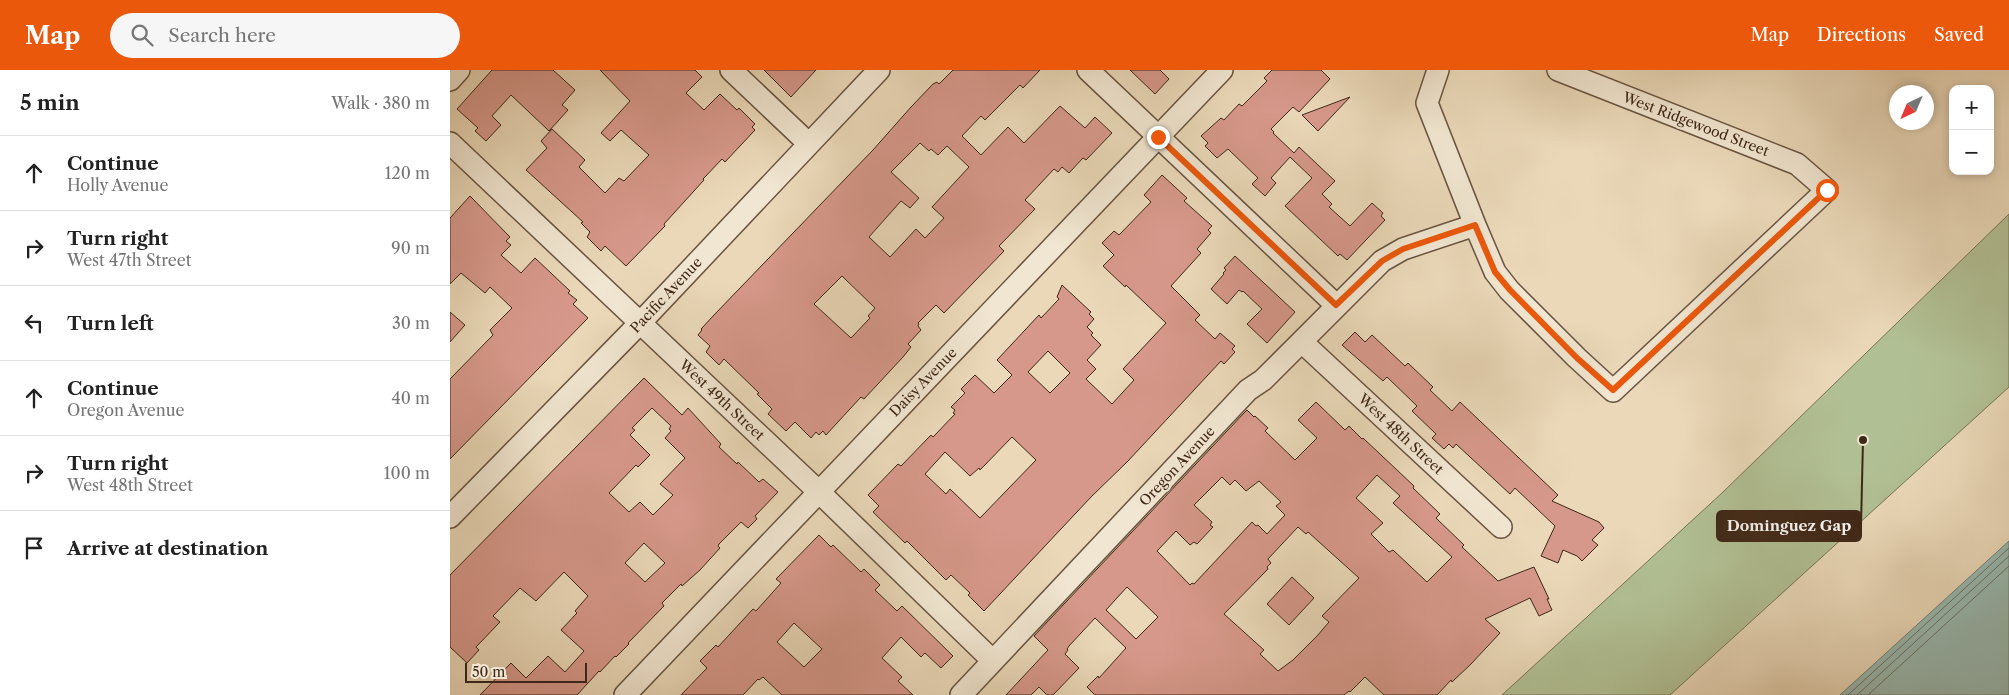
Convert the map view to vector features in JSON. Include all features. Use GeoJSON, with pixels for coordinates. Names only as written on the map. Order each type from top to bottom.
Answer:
{"type":"FeatureCollection","features":[{"type":"Feature","properties":{"kind":"street"},"geometry":{"type":"LineString","coordinates":[[450,80],[459,70]]}},
{"type":"Feature","properties":{"kind":"street"},"geometry":{"type":"LineString","coordinates":[[732,70],[808,143]]}},
{"type":"Feature","properties":{"kind":"street","name":"Pacific Avenue"},"geometry":{"type":"LineString","coordinates":[[450,517],[640,323],[879,70]]}},
{"type":"Feature","properties":{"kind":"street"},"geometry":{"type":"LineString","coordinates":[[1088,70],[1336,305]]}},
{"type":"Feature","properties":{"kind":"street","name":"Daisy Avenue"},"geometry":{"type":"LineString","coordinates":[[625,695],[1222,70]]}},
{"type":"Feature","properties":{"kind":"street"},"geometry":{"type":"LineString","coordinates":[[1438,70],[1427,103],[1475,225]]}},
{"type":"Feature","properties":{"kind":"street","name":"West Ridgewood Street"},"geometry":{"type":"LineString","coordinates":[[1475,225],[1495,272],[1510,290],[1577,358],[1613,390],[1827,190],[1797,164],[1558,70]]}},
{"type":"Feature","properties":{"kind":"street","name":"West 49th Street"},"geometry":{"type":"LineString","coordinates":[[454,153],[640,323],[818,491],[992,660]]}},
{"type":"Feature","properties":{"kind":"street","name":"Oregon Avenue"},"geometry":{"type":"LineString","coordinates":[[961,695],[1248,390],[1263,380],[1382,261],[1403,249],[1475,225]]}},
{"type":"Feature","properties":{"kind":"street","name":"West 48th Street"},"geometry":{"type":"LineString","coordinates":[[1302,342],[1501,527]]}},
{"type":"Feature","properties":{"kind":"green space"},"geometry":{"type":"Polygon","coordinates":[[[2009,214],[2009,387],[1670,695],[1502,695],[1722,493],[2009,214]]]}},
{"type":"Feature","properties":{"kind":"water"},"geometry":{"type":"Polygon","coordinates":[[[2009,541],[2009,695],[1840,695],[2009,541]]]}},
{"type":"Feature","properties":{"kind":"building"},"geometry":{"type":"Polygon","coordinates":[[[492,70],[553,70],[575,90],[562,105],[568,110],[549,131],[511,95],[492,116],[501,125],[486,141],[475,131],[478,128],[457,109],[492,70]]]}},
{"type":"Feature","properties":{"kind":"building"},"geometry":{"type":"Polygon","coordinates":[[[600,70],[695,70],[702,77],[686,93],[704,110],[720,94],[737,110],[739,108],[755,124],[752,127],[755,130],[725,162],[722,159],[703,179],[664,224],[665,226],[626,266],[605,246],[601,251],[587,237],[590,232],[581,223],[583,222],[526,170],[547,148],[541,141],[552,129],[585,160],[579,167],[605,193],[619,178],[624,181],[649,155],[621,130],[610,141],[601,133],[630,101],[600,70]]]}},
{"type":"Feature","properties":{"kind":"building"},"geometry":{"type":"Polygon","coordinates":[[[764,70],[816,70],[791,97],[764,70]]]}},
{"type":"Feature","properties":{"kind":"building"},"geometry":{"type":"Polygon","coordinates":[[[953,70],[1040,70],[1023,88],[1020,85],[985,120],[981,116],[962,136],[981,155],[1008,127],[1024,143],[1060,106],[1085,128],[1095,117],[1112,133],[1086,160],[1083,158],[1069,173],[1062,167],[1058,172],[1054,169],[1025,200],[1035,209],[999,246],[1004,251],[944,313],[936,305],[918,323],[921,330],[908,344],[911,347],[903,357],[864,399],[861,397],[826,435],[823,431],[819,435],[816,432],[811,438],[795,422],[786,431],[768,414],[772,409],[757,394],[759,393],[724,359],[719,365],[706,352],[710,346],[698,335],[714,315],[873,150],[933,84],[937,82],[939,84],[953,70]],[[920,143],[891,172],[919,198],[910,208],[901,201],[869,237],[890,257],[916,229],[925,238],[944,218],[932,207],[969,167],[947,146],[938,155],[931,149],[929,151],[920,143]],[[842,276],[814,304],[851,338],[870,318],[868,316],[875,308],[842,276]]]}},
{"type":"Feature","properties":{"kind":"building"},"geometry":{"type":"Polygon","coordinates":[[[1130,70],[1160,70],[1169,79],[1155,94],[1130,70]]]}},
{"type":"Feature","properties":{"kind":"building"},"geometry":{"type":"Polygon","coordinates":[[[1272,70],[1321,70],[1330,79],[1299,112],[1293,107],[1271,129],[1294,153],[1299,147],[1335,181],[1322,194],[1332,204],[1329,207],[1350,226],[1372,203],[1383,213],[1381,216],[1385,220],[1347,260],[1340,254],[1338,256],[1285,206],[1312,178],[1290,157],[1271,178],[1276,183],[1265,196],[1252,184],[1258,178],[1228,149],[1217,158],[1205,146],[1208,143],[1201,136],[1221,118],[1224,120],[1239,104],[1242,106],[1267,81],[1264,78],[1272,70]]]}},
{"type":"Feature","properties":{"kind":"building"},"geometry":{"type":"Polygon","coordinates":[[[1350,97],[1318,131],[1302,115],[1350,97]]]}},
{"type":"Feature","properties":{"kind":"building"},"geometry":{"type":"Polygon","coordinates":[[[1162,175],[1187,198],[1184,201],[1212,226],[1208,230],[1211,233],[1197,249],[1201,253],[1171,286],[1200,315],[1195,320],[1215,339],[1220,333],[1235,346],[1232,349],[1235,352],[1224,364],[1221,361],[984,611],[968,595],[970,593],[951,575],[946,580],[907,541],[905,543],[873,512],[879,506],[868,495],[898,464],[901,466],[931,435],[933,437],[955,414],[953,413],[955,410],[951,407],[965,393],[961,389],[975,375],[994,393],[1012,375],[997,360],[1039,315],[1041,318],[1059,299],[1057,297],[1062,285],[1091,312],[1089,314],[1094,319],[1087,327],[1093,333],[1091,335],[1101,345],[1087,360],[1096,369],[1086,379],[1112,404],[1134,380],[1123,369],[1166,323],[1103,266],[1114,255],[1102,243],[1114,231],[1119,235],[1151,202],[1144,195],[1162,175]],[[1048,351],[1028,372],[1050,393],[1070,373],[1048,351]],[[1012,437],[980,470],[979,468],[970,476],[945,452],[925,474],[946,494],[950,489],[980,518],[1036,460],[1012,437]]]}},
{"type":"Feature","properties":{"kind":"building"},"geometry":{"type":"Polygon","coordinates":[[[470,196],[510,237],[506,241],[511,245],[501,255],[521,273],[535,258],[570,291],[568,293],[577,300],[573,304],[588,318],[450,459],[450,379],[493,335],[490,330],[512,308],[490,287],[485,293],[461,273],[450,284],[450,218],[470,196]]]}},
{"type":"Feature","properties":{"kind":"building"},"geometry":{"type":"Polygon","coordinates":[[[1235,256],[1295,312],[1267,343],[1247,324],[1262,309],[1243,291],[1239,290],[1227,304],[1211,289],[1224,274],[1226,270],[1224,268],[1235,256]]]}},
{"type":"Feature","properties":{"kind":"building"},"geometry":{"type":"Polygon","coordinates":[[[450,312],[465,325],[450,342],[450,312]]]}},
{"type":"Feature","properties":{"kind":"building"},"geometry":{"type":"Polygon","coordinates":[[[1355,332],[1365,342],[1372,335],[1405,366],[1408,363],[1433,387],[1430,390],[1452,411],[1460,402],[1558,495],[1552,501],[1599,522],[1604,528],[1592,540],[1598,545],[1582,561],[1577,556],[1563,550],[1558,563],[1541,556],[1555,526],[1515,488],[1510,494],[1456,444],[1453,448],[1449,444],[1444,449],[1432,438],[1436,434],[1412,411],[1417,406],[1387,377],[1383,381],[1342,345],[1355,332]]]}},
{"type":"Feature","properties":{"kind":"building"},"geometry":{"type":"Polygon","coordinates":[[[644,378],[682,415],[688,408],[721,444],[719,447],[737,464],[738,462],[759,482],[763,479],[778,492],[755,516],[757,519],[748,528],[741,522],[719,544],[720,548],[700,570],[682,586],[681,584],[662,603],[664,606],[629,644],[599,671],[577,695],[480,695],[511,663],[526,678],[548,656],[565,672],[584,651],[561,630],[577,613],[575,611],[588,596],[564,572],[536,601],[520,588],[493,616],[500,622],[476,647],[479,650],[467,663],[450,647],[450,575],[644,378]],[[652,408],[632,428],[635,430],[630,435],[650,455],[638,467],[636,465],[609,493],[629,512],[640,502],[653,515],[673,495],[660,484],[685,458],[665,438],[671,431],[669,429],[671,426],[652,408]],[[644,543],[625,563],[645,582],[665,563],[644,543]]]}},
{"type":"Feature","properties":{"kind":"building"},"geometry":{"type":"Polygon","coordinates":[[[1316,402],[1345,430],[1349,426],[1414,486],[1413,488],[1440,514],[1436,518],[1464,545],[1462,547],[1498,581],[1534,567],[1552,610],[1539,616],[1530,598],[1485,619],[1500,633],[1471,664],[1452,682],[1451,680],[1437,695],[1384,695],[1365,677],[1350,692],[1344,695],[1095,695],[1087,687],[1098,676],[1099,678],[1126,648],[1095,618],[1069,646],[1065,654],[1079,668],[1053,695],[1047,695],[1039,687],[1031,695],[1006,695],[1048,650],[1034,636],[1247,410],[1268,428],[1265,431],[1295,460],[1317,438],[1298,420],[1316,402]],[[1377,475],[1356,498],[1383,523],[1371,534],[1389,552],[1393,550],[1427,582],[1452,557],[1393,503],[1400,496],[1377,475]],[[1222,477],[1194,505],[1212,522],[1210,525],[1213,527],[1197,544],[1194,542],[1190,545],[1176,531],[1157,551],[1190,585],[1194,584],[1252,522],[1267,534],[1285,515],[1276,506],[1281,502],[1259,481],[1246,491],[1235,480],[1230,485],[1222,477]],[[1298,527],[1268,559],[1271,563],[1267,567],[1268,569],[1224,614],[1264,650],[1260,654],[1278,671],[1293,660],[1317,636],[1329,622],[1322,616],[1359,578],[1308,532],[1306,534],[1298,527]],[[1127,587],[1106,610],[1136,639],[1158,617],[1127,587]]]}},
{"type":"Feature","properties":{"kind":"building"},"geometry":{"type":"Polygon","coordinates":[[[819,535],[831,547],[833,545],[861,572],[864,569],[880,585],[875,590],[897,611],[902,606],[953,656],[941,668],[925,653],[921,657],[901,637],[882,658],[902,677],[898,681],[913,695],[782,695],[763,677],[758,679],[743,695],[681,695],[707,668],[700,661],[716,645],[718,647],[753,609],[756,611],[781,583],[776,579],[819,535]],[[794,623],[777,642],[804,667],[822,649],[794,623]]]}},
{"type":"Feature","properties":{"kind":"building"},"geometry":{"type":"Polygon","coordinates":[[[1292,577],[1314,598],[1289,625],[1267,604],[1292,577]]]}},
{"type":"Feature","properties":{"kind":"place","name":"Dominguez Gap"},"geometry":{"type":"Point","coordinates":[1863,440]}},
{"type":"Feature","properties":{"kind":"route"},"geometry":{"type":"LineString","coordinates":[[1158,137],[1336,305],[1382,261],[1403,249],[1475,225],[1495,272],[1510,290],[1577,358],[1613,390],[1827,190]]}}]}
